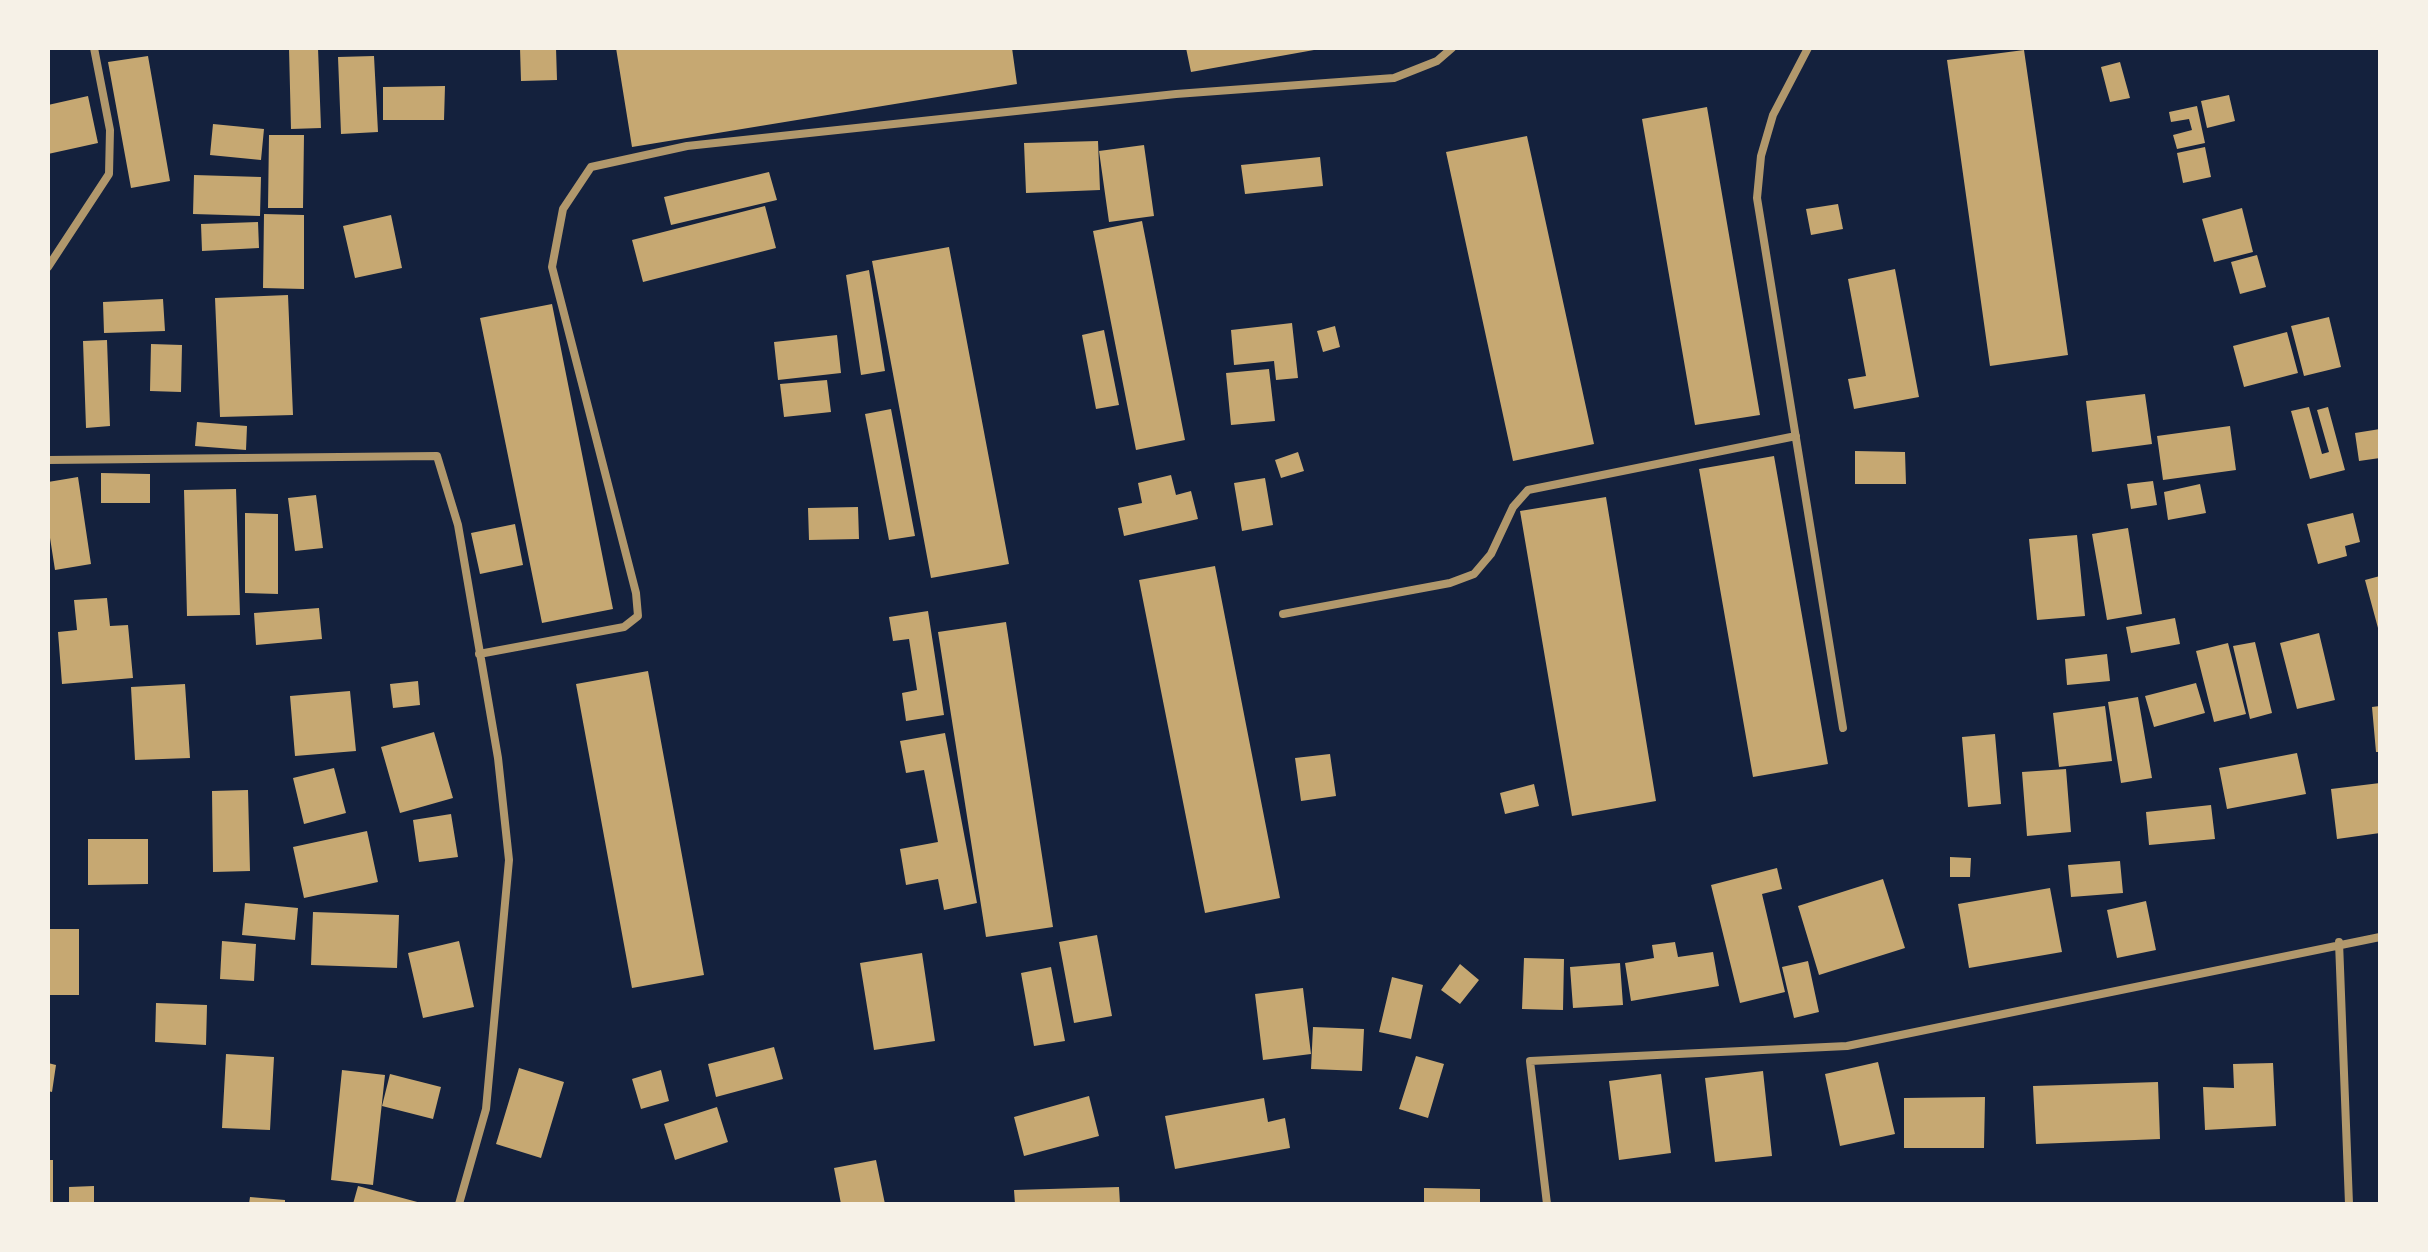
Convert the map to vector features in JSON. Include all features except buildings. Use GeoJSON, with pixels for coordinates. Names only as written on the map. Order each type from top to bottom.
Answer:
{"type":"FeatureCollection","features":[{"type":"Feature","properties":{"kind":"street"},"geometry":{"type":"LineString","coordinates":[[48,267],[109,174],[110,130],[94,48]]}},
{"type":"Feature","properties":{"kind":"street"},"geometry":{"type":"LineString","coordinates":[[479,654],[624,627],[638,616],[636,593],[552,267],[563,209],[591,167],[687,146],[1176,94],[1394,78],[1437,61],[1452,48]]}},
{"type":"Feature","properties":{"kind":"street"},"geometry":{"type":"LineString","coordinates":[[1808,48],[1773,115],[1761,156],[1757,198],[1843,728]]}},
{"type":"Feature","properties":{"kind":"street"},"geometry":{"type":"LineString","coordinates":[[1283,614],[1450,583],[1474,574],[1491,554],[1513,507],[1528,490],[1796,436]]}},
{"type":"Feature","properties":{"kind":"street"},"geometry":{"type":"LineString","coordinates":[[48,460],[437,456],[458,525],[498,758],[509,860],[486,1109],[459,1204]]}},
{"type":"Feature","properties":{"kind":"street"},"geometry":{"type":"LineString","coordinates":[[1547,1204],[1530,1061],[1847,1046],[2339,942],[2380,937]]}},
{"type":"Feature","properties":{"kind":"street"},"geometry":{"type":"LineString","coordinates":[[2339,942],[2349,1204]]}}]}
